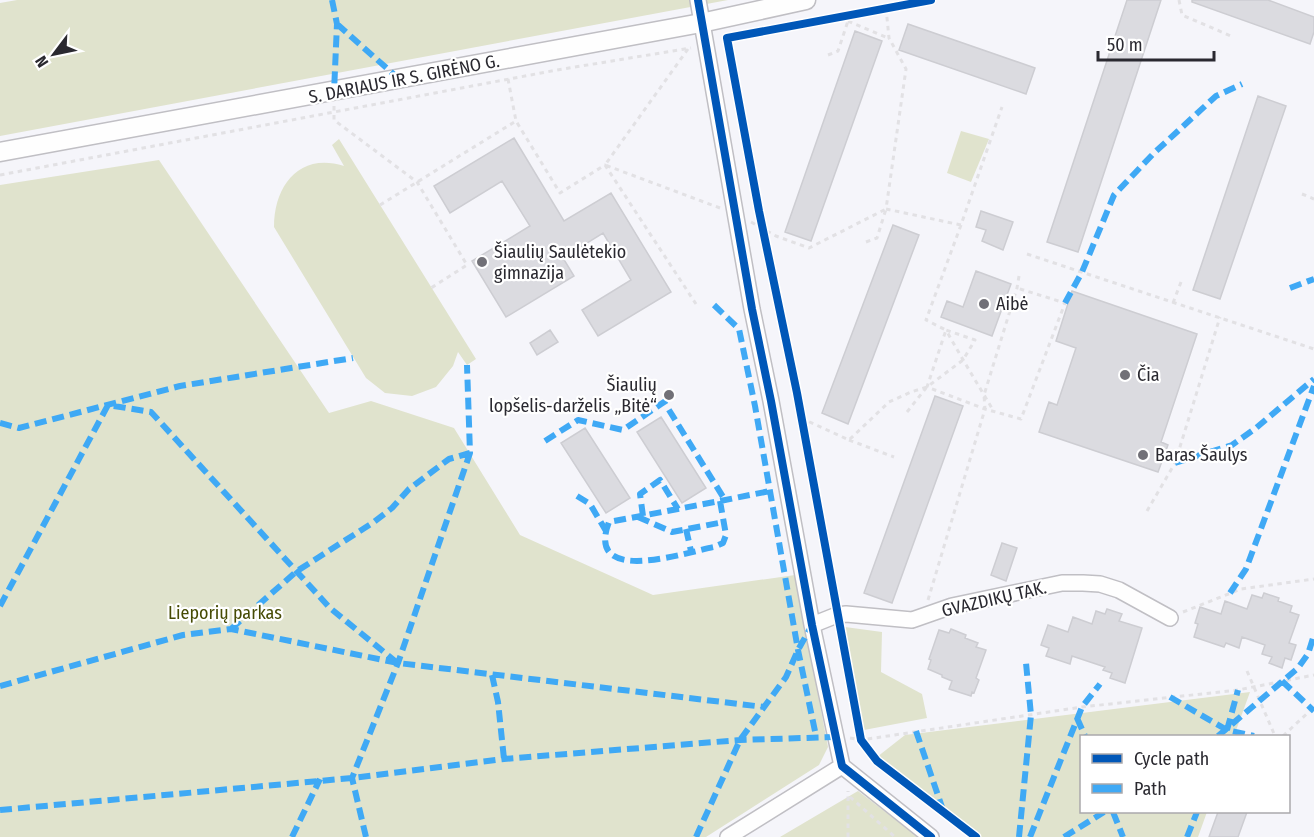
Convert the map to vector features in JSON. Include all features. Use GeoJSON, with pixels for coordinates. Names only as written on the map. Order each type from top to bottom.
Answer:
{"type":"FeatureCollection","features":[{"type":"Feature","properties":{"kind":"street"},"geometry":{"type":"LineString","coordinates":[[698,0],[752,309],[812,625],[842,766],[931,837]]}},
{"type":"Feature","properties":{"kind":"street","name":"S. DARIAUS IR S. GIRĖNO G."},"geometry":{"type":"LineString","coordinates":[[0,152],[701,23],[807,0]]}},
{"type":"Feature","properties":{"kind":"street","name":"GVAZDIKŲ TAK."},"geometry":{"type":"LineString","coordinates":[[812,625],[837,615],[846,614],[912,620],[952,606],[1062,583],[1100,584],[1119,590],[1170,618]]}},
{"type":"Feature","properties":{"kind":"street"},"geometry":{"type":"LineString","coordinates":[[728,837],[842,766]]}},
{"type":"Feature","properties":{"kind":"path"},"geometry":{"type":"LineString","coordinates":[[1179,0],[1182,15],[1231,36]]}},
{"type":"Feature","properties":{"kind":"path"},"geometry":{"type":"LineString","coordinates":[[866,242],[877,237],[886,209],[906,69],[888,38],[886,9]]}},
{"type":"Feature","properties":{"kind":"path"},"geometry":{"type":"LineString","coordinates":[[828,56],[838,51],[850,15]]}},
{"type":"Feature","properties":{"kind":"path"},"geometry":{"type":"LineString","coordinates":[[848,21],[888,38]]}},
{"type":"Feature","properties":{"kind":"path"},"geometry":{"type":"LineString","coordinates":[[508,79],[516,121],[560,193],[605,165],[688,48],[701,23]]}},
{"type":"Feature","properties":{"kind":"path"},"geometry":{"type":"LineString","coordinates":[[0,175],[508,79],[706,45]]}},
{"type":"Feature","properties":{"kind":"path"},"geometry":{"type":"LineString","coordinates":[[334,92],[334,120],[417,182],[467,265],[431,288]]}},
{"type":"Feature","properties":{"kind":"path"},"geometry":{"type":"LineString","coordinates":[[907,412],[927,387],[963,360],[975,340],[926,320],[1002,107]]}},
{"type":"Feature","properties":{"kind":"path"},"geometry":{"type":"LineString","coordinates":[[380,205],[516,121]]}},
{"type":"Feature","properties":{"kind":"path"},"geometry":{"type":"LineString","coordinates":[[605,165],[737,215],[776,236],[810,248],[886,209],[961,225]]}},
{"type":"Feature","properties":{"kind":"path"},"geometry":{"type":"LineString","coordinates":[[605,165],[696,304]]}},
{"type":"Feature","properties":{"kind":"path"},"geometry":{"type":"LineString","coordinates":[[1302,194],[1314,199]]}},
{"type":"Feature","properties":{"kind":"path"},"geometry":{"type":"LineString","coordinates":[[1026,254],[1314,349]]}},
{"type":"Feature","properties":{"kind":"path"},"geometry":{"type":"LineString","coordinates":[[923,616],[985,409],[984,395],[1019,276]]}},
{"type":"Feature","properties":{"kind":"path"},"geometry":{"type":"LineString","coordinates":[[1173,303],[1181,282]]}},
{"type":"Feature","properties":{"kind":"path"},"geometry":{"type":"LineString","coordinates":[[849,440],[890,402],[927,387],[985,409],[1021,419],[1065,303],[1017,288]]}},
{"type":"Feature","properties":{"kind":"path"},"geometry":{"type":"LineString","coordinates":[[1147,511],[1175,463],[1220,317]]}},
{"type":"Feature","properties":{"kind":"path"},"geometry":{"type":"LineString","coordinates":[[946,330],[994,411]]}},
{"type":"Feature","properties":{"kind":"path"},"geometry":{"type":"LineString","coordinates":[[927,387],[946,330]]}},
{"type":"Feature","properties":{"kind":"path"},"geometry":{"type":"LineString","coordinates":[[801,418],[894,457]]}},
{"type":"Feature","properties":{"kind":"path"},"geometry":{"type":"LineString","coordinates":[[1170,618],[1241,589],[1314,579]]}},
{"type":"Feature","properties":{"kind":"path"},"geometry":{"type":"LineString","coordinates":[[1247,671],[1275,735]]}},
{"type":"Feature","properties":{"kind":"path"},"geometry":{"type":"LineString","coordinates":[[836,736],[861,740],[1082,707],[1238,690],[1314,675]]}},
{"type":"Feature","properties":{"kind":"path"},"geometry":{"type":"LineString","coordinates":[[1284,735],[1314,707]]}},
{"type":"Feature","properties":{"kind":"path"},"geometry":{"type":"LineString","coordinates":[[842,766],[850,797],[848,837]]}},
{"type":"Feature","properties":{"kind":"path"},"geometry":{"type":"LineString","coordinates":[[850,797],[895,837]]}},
{"type":"Feature","properties":{"kind":"green space"},"geometry":{"type":"Polygon","coordinates":[[[17,0],[728,0],[0,136],[0,3],[17,0]]]}},
{"type":"Feature","properties":{"kind":"green space"},"geometry":{"type":"Polygon","coordinates":[[[961,131],[989,139],[971,182],[947,173],[961,131]]]}},
{"type":"Feature","properties":{"kind":"green space"},"geometry":{"type":"Polygon","coordinates":[[[339,139],[476,359],[467,365],[458,352],[453,366],[436,387],[412,396],[385,393],[366,378],[274,227],[279,198],[284,186],[292,176],[302,168],[314,164],[328,163],[344,166],[332,145],[339,139]]]}},
{"type":"Feature","properties":{"kind":"green space","name":"Lieporių parkas"},"geometry":{"type":"Polygon","coordinates":[[[159,160],[329,413],[371,401],[454,428],[520,535],[653,595],[795,575],[828,747],[819,765],[706,837],[0,837],[0,185],[159,160]]]}},
{"type":"Feature","properties":{"kind":"green space"},"geometry":{"type":"Polygon","coordinates":[[[845,627],[882,632],[881,672],[922,694],[927,718],[864,730],[845,627]]]}},
{"type":"Feature","properties":{"kind":"green space"},"geometry":{"type":"Polygon","coordinates":[[[1250,692],[1234,735],[1080,735],[1080,813],[1207,813],[1198,837],[981,837],[877,757],[905,735],[1250,692]]]}},
{"type":"Feature","properties":{"kind":"green space"},"geometry":{"type":"Polygon","coordinates":[[[858,791],[918,837],[780,837],[858,791]]]}},
{"type":"Feature","properties":{"kind":"building"},"geometry":{"type":"Polygon","coordinates":[[[1127,0],[1161,0],[1078,252],[1047,242],[1127,0]]]}},
{"type":"Feature","properties":{"kind":"building"},"geometry":{"type":"Polygon","coordinates":[[[1192,0],[1268,0],[1314,17],[1314,32],[1310,44],[1192,2],[1192,0]]]}},
{"type":"Feature","properties":{"kind":"building"},"geometry":{"type":"Polygon","coordinates":[[[908,24],[1035,68],[1026,94],[899,50],[908,24]]]}},
{"type":"Feature","properties":{"kind":"building"},"geometry":{"type":"Polygon","coordinates":[[[855,31],[882,41],[811,241],[785,232],[855,31]]]}},
{"type":"Feature","properties":{"kind":"building"},"geometry":{"type":"Polygon","coordinates":[[[1258,96],[1286,106],[1220,299],[1193,290],[1258,96]]]}},
{"type":"Feature","properties":{"kind":"building"},"geometry":{"type":"Polygon","coordinates":[[[514,138],[564,221],[611,193],[671,292],[598,336],[582,310],[631,280],[603,233],[563,258],[574,276],[506,317],[472,261],[530,226],[502,181],[450,213],[434,186],[514,138]]]}},
{"type":"Feature","properties":{"kind":"building"},"geometry":{"type":"Polygon","coordinates":[[[981,211],[1013,222],[1003,250],[982,241],[986,230],[976,227],[981,211]]]}},
{"type":"Feature","properties":{"kind":"building"},"geometry":{"type":"Polygon","coordinates":[[[893,225],[919,235],[848,424],[822,413],[893,225]]]}},
{"type":"Feature","properties":{"kind":"building","name":"Aibė"},"geometry":{"type":"Polygon","coordinates":[[[976,271],[1011,284],[992,336],[941,317],[947,301],[963,307],[976,271]]]}},
{"type":"Feature","properties":{"kind":"building","name":"Čia"},"geometry":{"type":"Polygon","coordinates":[[[1072,291],[1197,334],[1161,442],[1168,445],[1158,472],[1039,432],[1049,402],[1057,405],[1076,348],[1056,341],[1072,291]]]}},
{"type":"Feature","properties":{"kind":"building"},"geometry":{"type":"Polygon","coordinates":[[[550,330],[558,342],[537,355],[530,343],[550,330]]]}},
{"type":"Feature","properties":{"kind":"building"},"geometry":{"type":"Polygon","coordinates":[[[935,396],[963,406],[892,603],[864,593],[935,396]]]}},
{"type":"Feature","properties":{"kind":"building"},"geometry":{"type":"Polygon","coordinates":[[[661,417],[706,488],[682,503],[637,432],[661,417]]]}},
{"type":"Feature","properties":{"kind":"building"},"geometry":{"type":"Polygon","coordinates":[[[585,428],[630,498],[606,513],[561,443],[585,428]]]}},
{"type":"Feature","properties":{"kind":"building"},"geometry":{"type":"Polygon","coordinates":[[[1002,543],[1017,548],[1006,581],[991,575],[1002,543]]]}},
{"type":"Feature","properties":{"kind":"building"},"geometry":{"type":"Polygon","coordinates":[[[1264,593],[1292,606],[1290,612],[1299,615],[1289,643],[1296,645],[1291,660],[1285,658],[1282,668],[1269,663],[1272,657],[1262,654],[1265,645],[1242,637],[1239,648],[1226,643],[1224,647],[1194,637],[1200,607],[1221,614],[1225,601],[1247,609],[1252,595],[1262,598],[1264,593]]]}},
{"type":"Feature","properties":{"kind":"building"},"geometry":{"type":"Polygon","coordinates":[[[1107,609],[1122,614],[1119,621],[1142,628],[1125,683],[1110,678],[1112,673],[1103,670],[1105,667],[1072,656],[1070,664],[1046,656],[1049,648],[1041,645],[1048,625],[1068,632],[1073,617],[1092,624],[1096,611],[1105,614],[1107,609]]]}},
{"type":"Feature","properties":{"kind":"building"},"geometry":{"type":"Polygon","coordinates":[[[951,629],[978,643],[976,647],[986,650],[976,678],[979,680],[971,696],[949,689],[952,681],[928,669],[939,630],[949,633],[951,629]]]}},
{"type":"Feature","properties":{"kind":"building"},"geometry":{"type":"Polygon","coordinates":[[[1218,813],[1247,813],[1238,837],[1209,837],[1218,813]]]}},
{"type":"Feature","properties":{"kind":"marked path"},"geometry":{"type":"LineString","coordinates":[[332,0],[337,24],[334,92]]}},
{"type":"Feature","properties":{"kind":"marked path"},"geometry":{"type":"LineString","coordinates":[[337,24],[400,80]]}},
{"type":"Feature","properties":{"kind":"marked path"},"geometry":{"type":"LineString","coordinates":[[1065,303],[1082,272],[1114,195],[1154,153],[1216,96],[1242,84]]}},
{"type":"Feature","properties":{"kind":"marked path"},"geometry":{"type":"LineString","coordinates":[[1290,288],[1314,279]]}},
{"type":"Feature","properties":{"kind":"marked path"},"geometry":{"type":"LineString","coordinates":[[714,305],[739,329],[816,736]]}},
{"type":"Feature","properties":{"kind":"marked path"},"geometry":{"type":"LineString","coordinates":[[0,423],[19,428],[180,386],[353,358]]}},
{"type":"Feature","properties":{"kind":"marked path"},"geometry":{"type":"LineString","coordinates":[[366,837],[352,778],[398,663],[470,453],[467,365]]}},
{"type":"Feature","properties":{"kind":"marked path"},"geometry":{"type":"LineString","coordinates":[[1175,463],[1232,445],[1256,428],[1314,379]]}},
{"type":"Feature","properties":{"kind":"marked path"},"geometry":{"type":"LineString","coordinates":[[1230,593],[1246,569],[1314,386]]}},
{"type":"Feature","properties":{"kind":"marked path"},"geometry":{"type":"LineString","coordinates":[[545,441],[578,420],[623,430],[664,402],[725,500]]}},
{"type":"Feature","properties":{"kind":"marked path"},"geometry":{"type":"LineString","coordinates":[[0,606],[108,405],[151,412],[330,608],[395,661]]}},
{"type":"Feature","properties":{"kind":"marked path"},"geometry":{"type":"LineString","coordinates":[[231,629],[297,571],[374,522],[392,508],[409,489],[449,459],[470,453]]}},
{"type":"Feature","properties":{"kind":"marked path"},"geometry":{"type":"LineString","coordinates":[[643,516],[640,494],[660,480],[678,509]]}},
{"type":"Feature","properties":{"kind":"marked path"},"geometry":{"type":"LineString","coordinates":[[720,501],[726,535],[723,543],[714,547],[642,561],[624,560],[611,554],[605,542],[609,522],[770,491]]}},
{"type":"Feature","properties":{"kind":"marked path"},"geometry":{"type":"LineString","coordinates":[[577,496],[590,504],[606,531]]}},
{"type":"Feature","properties":{"kind":"marked path"},"geometry":{"type":"LineString","coordinates":[[638,517],[672,532],[724,522]]}},
{"type":"Feature","properties":{"kind":"marked path"},"geometry":{"type":"LineString","coordinates":[[686,529],[691,551]]}},
{"type":"Feature","properties":{"kind":"marked path"},"geometry":{"type":"LineString","coordinates":[[696,837],[740,740],[786,677],[812,625]]}},
{"type":"Feature","properties":{"kind":"marked path"},"geometry":{"type":"LineString","coordinates":[[0,686],[183,635],[231,629],[398,663],[764,707]]}},
{"type":"Feature","properties":{"kind":"marked path"},"geometry":{"type":"LineString","coordinates":[[1219,735],[1298,668],[1308,654],[1314,635]]}},
{"type":"Feature","properties":{"kind":"marked path"},"geometry":{"type":"LineString","coordinates":[[1019,837],[1031,715],[1026,663]]}},
{"type":"Feature","properties":{"kind":"marked path"},"geometry":{"type":"LineString","coordinates":[[492,675],[498,702],[504,759]]}},
{"type":"Feature","properties":{"kind":"marked path"},"geometry":{"type":"LineString","coordinates":[[1282,681],[1314,711]]}},
{"type":"Feature","properties":{"kind":"marked path"},"geometry":{"type":"LineString","coordinates":[[1030,837],[1082,707],[1100,684]]}},
{"type":"Feature","properties":{"kind":"marked path"},"geometry":{"type":"LineString","coordinates":[[1227,730],[1238,690]]}},
{"type":"Feature","properties":{"kind":"marked path"},"geometry":{"type":"LineString","coordinates":[[1170,697],[1227,730],[1250,735]]}},
{"type":"Feature","properties":{"kind":"marked path"},"geometry":{"type":"LineString","coordinates":[[1077,718],[1085,735]]}},
{"type":"Feature","properties":{"kind":"marked path"},"geometry":{"type":"LineString","coordinates":[[916,731],[943,810]]}},
{"type":"Feature","properties":{"kind":"marked path"},"geometry":{"type":"LineString","coordinates":[[0,810],[352,778],[504,759],[740,740],[836,737]]}},
{"type":"Feature","properties":{"kind":"marked path"},"geometry":{"type":"LineString","coordinates":[[292,837],[320,779]]}},
{"type":"Feature","properties":{"kind":"marked path"},"geometry":{"type":"LineString","coordinates":[[1064,837],[1102,813]]}},
{"type":"Feature","properties":{"kind":"marked path"},"geometry":{"type":"LineString","coordinates":[[1113,813],[1123,837]]}},
{"type":"Feature","properties":{"kind":"marked path"},"geometry":{"type":"LineString","coordinates":[[1187,837],[1197,813]]}},
{"type":"Feature","properties":{"kind":"cycle path"},"geometry":{"type":"LineString","coordinates":[[698,0],[752,309],[812,625],[842,766],[931,837]]}},
{"type":"Feature","properties":{"kind":"cycle path"},"geometry":{"type":"LineString","coordinates":[[931,0],[727,38],[759,211],[797,393],[861,740],[877,761],[976,837]]}},
{"type":"Feature","properties":{"kind":"place","name":"Šiaulių Saulėtekio gimnazija"},"geometry":{"type":"Point","coordinates":[482,262]}},
{"type":"Feature","properties":{"kind":"place","name":"Aibė"},"geometry":{"type":"Point","coordinates":[984,304]}},
{"type":"Feature","properties":{"kind":"place","name":"Čia"},"geometry":{"type":"Point","coordinates":[1125,375]}},
{"type":"Feature","properties":{"kind":"place","name":"Šiaulių lopšelis-darželis „Bitė“"},"geometry":{"type":"Point","coordinates":[669,395]}},
{"type":"Feature","properties":{"kind":"place","name":"Baras Šaulys"},"geometry":{"type":"Point","coordinates":[1143,455]}}]}
